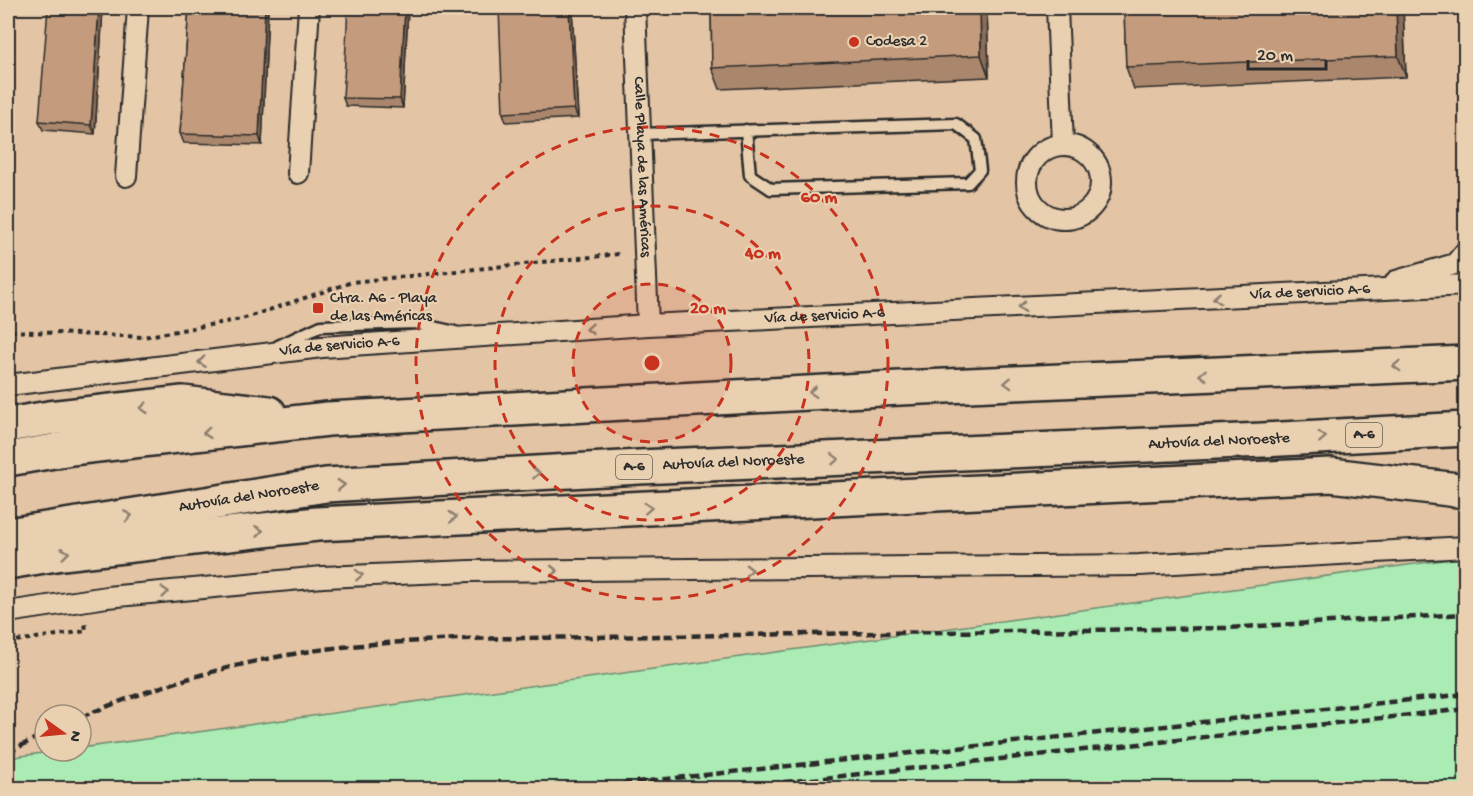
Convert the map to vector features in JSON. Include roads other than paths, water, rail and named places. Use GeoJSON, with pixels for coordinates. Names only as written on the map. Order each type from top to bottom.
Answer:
{"type":"FeatureCollection","features":[{"type":"Feature","properties":{"kind":"highway"},"geometry":{"type":"LineString","coordinates":[[8,459],[71,448],[328,420],[900,388],[1466,363]]}},
{"type":"Feature","properties":{"kind":"highway"},"geometry":{"type":"LineString","coordinates":[[8,425],[49,418],[183,403],[328,420]]}},
{"type":"Feature","properties":{"kind":"highway","name":"Autovía del Noroeste"},"geometry":{"type":"LineString","coordinates":[[8,535],[326,485],[639,467],[1263,441],[1466,429]]}},
{"type":"Feature","properties":{"kind":"highway"},"geometry":{"type":"LineString","coordinates":[[8,562],[62,553],[341,523],[1331,475],[1466,491]]}},
{"type":"Feature","properties":{"kind":"street"},"geometry":{"type":"LineString","coordinates":[[126,176],[138,8]]}},
{"type":"Feature","properties":{"kind":"street"},"geometry":{"type":"LineString","coordinates":[[298,173],[309,8]]}},
{"type":"Feature","properties":{"kind":"street","name":"Calle Playa de las Américas"},"geometry":{"type":"LineString","coordinates":[[635,8],[648,325]]}},
{"type":"Feature","properties":{"kind":"street"},"geometry":{"type":"LineString","coordinates":[[1057,8],[1063,144]]}},
{"type":"Feature","properties":{"kind":"street"},"geometry":{"type":"LineString","coordinates":[[1359,291],[1455,264],[1466,251]]}},
{"type":"Feature","properties":{"kind":"street","name":"Vía de servicio A-6"},"geometry":{"type":"LineString","coordinates":[[8,385],[322,347],[648,325],[1466,285]]}},
{"type":"Feature","properties":{"kind":"street"},"geometry":{"type":"LineString","coordinates":[[8,612],[107,597],[323,577],[470,571],[1139,566],[1466,547]]}},
{"type":"Feature","properties":{"kind":"lane"},"geometry":{"type":"LineString","coordinates":[[641,134],[746,130],[956,124],[976,139],[980,170],[968,183],[771,189],[750,174],[746,130]]}},
{"type":"Feature","properties":{"kind":"lane"},"geometry":{"type":"LineString","coordinates":[[8,621],[107,597]]}},
{"type":"Feature","properties":{"kind":"railway"},"geometry":{"type":"LineString","coordinates":[[93,712],[177,682],[242,664],[309,651],[385,643],[457,639],[1226,628],[1466,614]]}},
{"type":"Feature","properties":{"kind":"railway"},"geometry":{"type":"LineString","coordinates":[[582,788],[1466,694]]}},
{"type":"Feature","properties":{"kind":"railway"},"geometry":{"type":"LineString","coordinates":[[730,788],[1466,709]]}},
{"type":"Feature","properties":{"kind":"railway"},"geometry":{"type":"LineString","coordinates":[[8,753],[33,739]]}},
{"type":"Feature","properties":{"kind":"place","name":"Codesa 2"},"geometry":{"type":"Point","coordinates":[854,42]}},
{"type":"Feature","properties":{"kind":"place","name":"Ctra. A6 - Playa de las Américas"},"geometry":{"type":"Point","coordinates":[318,308]}}]}
